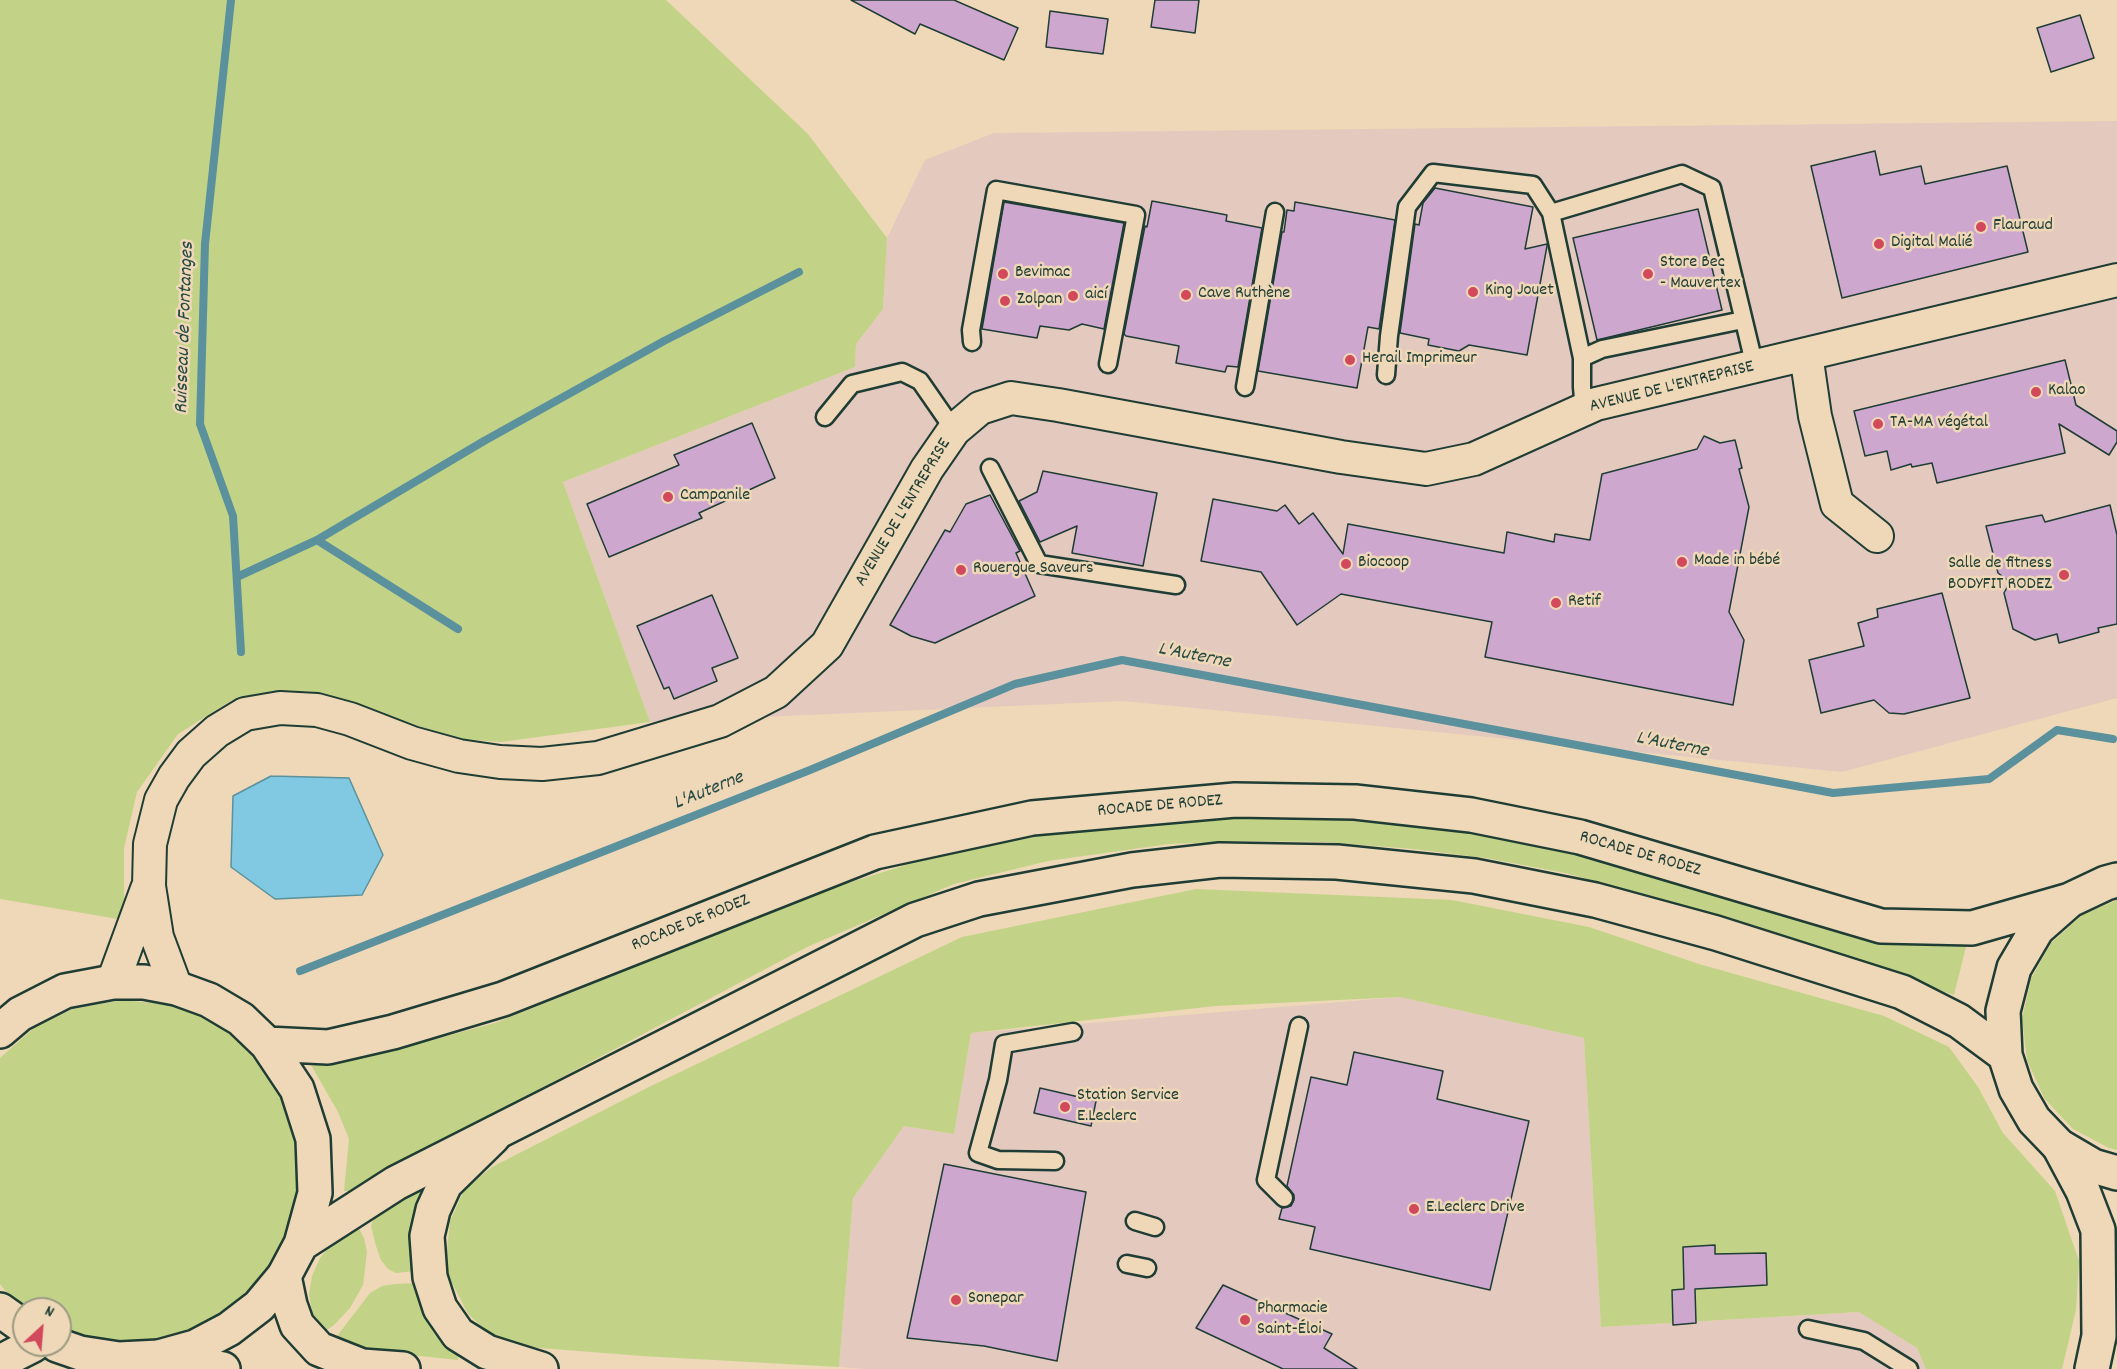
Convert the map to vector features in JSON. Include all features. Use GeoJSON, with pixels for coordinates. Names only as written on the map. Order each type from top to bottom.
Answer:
{"type":"FeatureCollection","features":[{"type":"Feature","properties":{"kind":"main road","name":"ROCADE DE RODEZ"},"geometry":{"type":"LineString","coordinates":[[267,1044],[328,1047],[393,1032],[503,999],[875,852],[1032,818],[1235,800],[1355,802],[1482,818],[1580,837],[1881,926],[1972,928],[2070,900]]}},
{"type":"Feature","properties":{"kind":"main road"},"geometry":{"type":"LineString","coordinates":[[301,1244],[396,1183],[915,920],[979,899],[1132,870],[1220,860],[1337,862],[1474,876],[1595,900],[1716,933],[1902,992],[1959,1022],[2005,1055]]}},
{"type":"Feature","properties":{"kind":"main road"},"geometry":{"type":"LineString","coordinates":[[2117,880],[2070,900],[2037,930],[2014,968],[2003,1011],[2005,1055],[2016,1089],[2034,1120],[2060,1146],[2093,1166],[2117,1173]]}},
{"type":"Feature","properties":{"kind":"main road"},"geometry":{"type":"LineString","coordinates":[[7,1018],[65,992],[113,982],[144,982],[176,988],[209,1000],[233,1015],[267,1044],[297,1089],[313,1139],[315,1193],[301,1244],[284,1276],[259,1306],[229,1329],[195,1347],[159,1357],[119,1359],[72,1350]]}},
{"type":"Feature","properties":{"kind":"main road"},"geometry":{"type":"LineString","coordinates":[[503,1128],[445,1184],[433,1210],[427,1236],[430,1277],[440,1308],[458,1334],[487,1353],[541,1369]]}},
{"type":"Feature","properties":{"kind":"main road"},"geometry":{"type":"LineString","coordinates":[[2060,1146],[2083,1191],[2098,1230],[2099,1336],[2092,1369]]}},
{"type":"Feature","properties":{"kind":"main road"},"geometry":{"type":"LineString","coordinates":[[284,1276],[297,1325],[319,1349],[362,1366],[403,1369]]}},
{"type":"Feature","properties":{"kind":"main road"},"geometry":{"type":"LineString","coordinates":[[2099,1336],[2117,1302]]}},
{"type":"Feature","properties":{"kind":"main road"},"geometry":{"type":"LineString","coordinates":[[159,1357],[223,1369]]}},
{"type":"Feature","properties":{"kind":"street","name":"AVENUE DE L'ENTREPRISE"},"geometry":{"type":"LineString","coordinates":[[176,988],[157,937],[148,886],[150,844],[161,800],[174,777],[191,754],[217,731],[245,714],[280,708],[317,710],[350,719],[412,743],[459,756],[500,762],[542,764],[598,758],[720,721],[776,692],[827,645],[927,470],[954,430],[980,408],[1011,398],[1329,455],[1426,469],[1474,459],[1596,404],[2117,280]]}},
{"type":"Feature","properties":{"kind":"street"},"geometry":{"type":"LineString","coordinates":[[1806,354],[1815,416],[1837,504],[1877,536]]}},
{"type":"Feature","properties":{"kind":"street","name":"AVENUE DE L'ENTREPRISE"},"geometry":{"type":"LineString","coordinates":[[113,982],[148,886]]}},
{"type":"Feature","properties":{"kind":"lane"},"geometry":{"type":"LineString","coordinates":[[1386,375],[1389,336],[1407,207],[1433,173],[1533,185],[1551,213],[1582,358],[1584,410]]}},
{"type":"Feature","properties":{"kind":"lane"},"geometry":{"type":"LineString","coordinates":[[1551,213],[1682,174],[1712,188],[1755,367]]}},
{"type":"Feature","properties":{"kind":"lane"},"geometry":{"type":"LineString","coordinates":[[972,342],[971,330],[996,190],[1136,215],[1108,364]]}},
{"type":"Feature","properties":{"kind":"lane"},"geometry":{"type":"LineString","coordinates":[[1245,387],[1275,212]]}},
{"type":"Feature","properties":{"kind":"lane"},"geometry":{"type":"LineString","coordinates":[[1582,358],[1602,349],[1743,320]]}},
{"type":"Feature","properties":{"kind":"lane"},"geometry":{"type":"LineString","coordinates":[[825,417],[852,384],[902,372],[920,381],[954,430]]}},
{"type":"Feature","properties":{"kind":"lane"},"geometry":{"type":"LineString","coordinates":[[990,468],[1040,564],[1176,585]]}},
{"type":"Feature","properties":{"kind":"lane"},"geometry":{"type":"LineString","coordinates":[[1284,1198],[1266,1180],[1299,1026]]}},
{"type":"Feature","properties":{"kind":"lane"},"geometry":{"type":"LineString","coordinates":[[1055,1161],[999,1160],[978,1153],[998,1080],[1004,1044],[1073,1032]]}},
{"type":"Feature","properties":{"kind":"lane"},"geometry":{"type":"LineString","coordinates":[[1135,1221],[1155,1227]]}},
{"type":"Feature","properties":{"kind":"lane"},"geometry":{"type":"LineString","coordinates":[[1127,1264],[1147,1268]]}},
{"type":"Feature","properties":{"kind":"lane"},"geometry":{"type":"LineString","coordinates":[[1808,1329],[1864,1341],[1909,1369]]}},
{"type":"Feature","properties":{"kind":"shaded area"},"geometry":{"type":"Polygon","coordinates":[[[2117,121],[2117,698],[1842,772],[1123,701],[650,722],[563,482],[855,367],[856,344],[883,309],[887,238],[925,160],[994,133],[2117,121]]]}},
{"type":"Feature","properties":{"kind":"shaded area"},"geometry":{"type":"Polygon","coordinates":[[[1400,997],[1584,1038],[1601,1327],[1860,1312],[1917,1348],[1926,1369],[864,1369],[839,1367],[853,1198],[904,1126],[954,1134],[971,1033],[1400,997]]]}},
{"type":"Feature","properties":{"kind":"green space"},"geometry":{"type":"Polygon","coordinates":[[[0,0],[666,0],[808,134],[887,238],[883,309],[856,344],[855,367],[563,482],[650,722],[501,742],[460,739],[306,691],[232,700],[178,734],[137,792],[124,848],[124,920],[0,899],[0,0]]]}},
{"type":"Feature","properties":{"kind":"green space"},"geometry":{"type":"Polygon","coordinates":[[[1255,818],[1336,820],[1425,826],[1502,836],[1968,939],[1954,995],[1673,902],[1565,873],[1486,858],[1324,842],[1245,841],[1169,844],[1048,861],[954,884],[807,947],[402,1162],[358,1191],[344,1191],[349,1139],[338,1112],[311,1065],[372,1056],[495,1023],[832,888],[935,856],[1026,838],[1098,828],[1175,821],[1255,818]]]}},
{"type":"Feature","properties":{"kind":"green space"},"geometry":{"type":"Polygon","coordinates":[[[1196,889],[1452,900],[1589,927],[1699,964],[1884,1016],[1949,1047],[1978,1087],[2003,1133],[2055,1191],[2079,1261],[2076,1310],[2062,1369],[1926,1369],[1917,1348],[1859,1312],[1601,1327],[1584,1038],[1400,997],[1215,1006],[971,1033],[954,1134],[904,1126],[853,1198],[839,1367],[642,1356],[502,1345],[468,1314],[445,1269],[450,1221],[464,1190],[492,1167],[651,1086],[962,937],[1196,889]]]}},
{"type":"Feature","properties":{"kind":"green space"},"geometry":{"type":"Polygon","coordinates":[[[2117,900],[2117,1150],[2073,1129],[2044,1098],[2027,1060],[2022,1019],[2031,979],[2051,943],[2082,915],[2117,900]]]}},
{"type":"Feature","properties":{"kind":"green space"},"geometry":{"type":"Polygon","coordinates":[[[122,1000],[172,1005],[218,1024],[256,1056],[284,1097],[300,1144],[301,1193],[288,1241],[261,1283],[225,1316],[179,1337],[131,1344],[87,1339],[72,1333],[72,1297],[12,1298],[0,1284],[0,1058],[34,1028],[73,1009],[122,1000]]]}},
{"type":"Feature","properties":{"kind":"green space"},"geometry":{"type":"Polygon","coordinates":[[[438,1171],[415,1271],[396,1273],[388,1269],[381,1260],[376,1246],[371,1226],[376,1213],[438,1171]]]}},
{"type":"Feature","properties":{"kind":"green space"},"geometry":{"type":"Polygon","coordinates":[[[356,1223],[364,1238],[367,1252],[363,1285],[350,1308],[323,1333],[313,1318],[309,1294],[312,1276],[320,1258],[356,1223]]]}},
{"type":"Feature","properties":{"kind":"green space"},"geometry":{"type":"Polygon","coordinates":[[[421,1283],[457,1348],[458,1360],[354,1349],[337,1342],[337,1336],[370,1293],[382,1286],[421,1283]]]}},
{"type":"Feature","properties":{"kind":"water"},"geometry":{"type":"Polygon","coordinates":[[[271,776],[349,778],[383,855],[362,895],[275,899],[231,867],[233,796],[271,776]]]}},
{"type":"Feature","properties":{"kind":"building"},"geometry":{"type":"Polygon","coordinates":[[[851,0],[954,0],[1018,28],[1004,60],[920,24],[915,34],[851,0]]]}},
{"type":"Feature","properties":{"kind":"building"},"geometry":{"type":"Polygon","coordinates":[[[1155,0],[1199,0],[1195,33],[1151,27],[1155,0]]]}},
{"type":"Feature","properties":{"kind":"building"},"geometry":{"type":"Polygon","coordinates":[[[1050,11],[1108,19],[1103,54],[1046,47],[1050,11]]]}},
{"type":"Feature","properties":{"kind":"building"},"geometry":{"type":"Polygon","coordinates":[[[2080,15],[2094,58],[2051,72],[2037,28],[2080,15]]]}},
{"type":"Feature","properties":{"kind":"building"},"geometry":{"type":"Polygon","coordinates":[[[1875,151],[1880,175],[1921,166],[1925,184],[2007,166],[2028,252],[1842,298],[1811,166],[1875,151]]]}},
{"type":"Feature","properties":{"kind":"building","name":"King Jouet"},"geometry":{"type":"Polygon","coordinates":[[[1435,188],[1533,207],[1525,249],[1547,244],[1547,246],[1527,355],[1469,345],[1459,351],[1428,345],[1429,339],[1400,333],[1415,224],[1419,225],[1423,203],[1435,188]]]}},
{"type":"Feature","properties":{"kind":"building"},"geometry":{"type":"Polygon","coordinates":[[[1152,201],[1227,215],[1226,221],[1262,228],[1238,367],[1227,366],[1225,372],[1176,363],[1179,346],[1124,334],[1152,201]]]}},
{"type":"Feature","properties":{"kind":"building"},"geometry":{"type":"Polygon","coordinates":[[[1004,202],[1124,223],[1104,329],[1082,324],[1069,330],[1040,326],[1037,338],[982,329],[1004,202]]]}},
{"type":"Feature","properties":{"kind":"building"},"geometry":{"type":"Polygon","coordinates":[[[1295,202],[1395,220],[1379,329],[1368,327],[1357,388],[1258,371],[1282,232],[1284,232],[1287,210],[1294,211],[1295,202]]]}},
{"type":"Feature","properties":{"kind":"building","name":"Store Bec - Mauvertex"},"geometry":{"type":"Polygon","coordinates":[[[1698,209],[1722,310],[1597,340],[1573,238],[1698,209]]]}},
{"type":"Feature","properties":{"kind":"building"},"geometry":{"type":"Polygon","coordinates":[[[2065,360],[2076,405],[2117,431],[2117,442],[2109,455],[2059,424],[2065,453],[1937,483],[1932,463],[1912,467],[1911,464],[1891,470],[1887,451],[1865,456],[1854,411],[2065,360]]]}},
{"type":"Feature","properties":{"kind":"building"},"geometry":{"type":"Polygon","coordinates":[[[752,423],[775,478],[699,513],[702,518],[609,557],[587,504],[679,465],[674,455],[752,423]]]}},
{"type":"Feature","properties":{"kind":"building"},"geometry":{"type":"Polygon","coordinates":[[[1704,436],[1720,443],[1735,440],[1742,468],[1739,469],[1749,507],[1729,612],[1744,640],[1733,705],[1485,657],[1492,622],[1341,594],[1297,625],[1261,572],[1201,561],[1213,499],[1277,511],[1285,505],[1299,524],[1313,513],[1343,554],[1348,524],[1504,553],[1507,532],[1554,542],[1555,534],[1590,540],[1602,474],[1697,449],[1704,436]]]}},
{"type":"Feature","properties":{"kind":"building"},"geometry":{"type":"Polygon","coordinates":[[[1043,471],[1157,493],[1143,566],[1072,553],[1077,526],[1040,542],[1019,501],[1037,492],[1043,471]]]}},
{"type":"Feature","properties":{"kind":"building"},"geometry":{"type":"Polygon","coordinates":[[[990,495],[1020,551],[1016,553],[1035,596],[935,643],[911,636],[890,625],[945,530],[950,532],[966,504],[990,495]]]}},
{"type":"Feature","properties":{"kind":"building"},"geometry":{"type":"Polygon","coordinates":[[[2110,505],[2117,535],[2117,624],[2098,628],[2099,632],[2059,643],[2057,634],[2035,640],[2013,629],[2004,593],[2010,582],[1998,573],[1986,526],[2042,515],[2045,522],[2110,505]]]}},
{"type":"Feature","properties":{"kind":"building"},"geometry":{"type":"Polygon","coordinates":[[[1942,593],[1970,698],[1904,714],[1889,713],[1874,700],[1821,713],[1809,660],[1864,646],[1858,623],[1878,617],[1877,609],[1942,593]]]}},
{"type":"Feature","properties":{"kind":"building"},"geometry":{"type":"Polygon","coordinates":[[[712,595],[738,658],[712,668],[717,681],[674,699],[669,687],[664,689],[637,626],[712,595]]]}},
{"type":"Feature","properties":{"kind":"building","name":"E.Leclerc Drive"},"geometry":{"type":"Polygon","coordinates":[[[1354,1052],[1443,1071],[1437,1099],[1529,1121],[1490,1290],[1310,1249],[1315,1227],[1279,1219],[1282,1208],[1291,1206],[1294,1200],[1294,1195],[1287,1186],[1311,1077],[1347,1085],[1354,1052]]]}},
{"type":"Feature","properties":{"kind":"building","name":"Station Service E.Leclerc"},"geometry":{"type":"Polygon","coordinates":[[[1040,1088],[1096,1101],[1091,1126],[1034,1113],[1040,1088]]]}},
{"type":"Feature","properties":{"kind":"building"},"geometry":{"type":"Polygon","coordinates":[[[944,1164],[1086,1192],[1057,1361],[984,1346],[907,1338],[944,1164]]]}},
{"type":"Feature","properties":{"kind":"building"},"geometry":{"type":"Polygon","coordinates":[[[1715,1245],[1715,1254],[1766,1253],[1767,1285],[1695,1289],[1696,1323],[1673,1325],[1672,1290],[1684,1289],[1683,1247],[1715,1245]]]}},
{"type":"Feature","properties":{"kind":"building"},"geometry":{"type":"Polygon","coordinates":[[[1223,1285],[1332,1334],[1324,1348],[1357,1369],[1283,1369],[1196,1328],[1223,1285]]]}},
{"type":"Feature","properties":{"kind":"waterway","name":"Ruisseau de Fontanges"},"geometry":{"type":"LineString","coordinates":[[231,0],[205,244],[200,424],[233,516],[241,652]]}},
{"type":"Feature","properties":{"kind":"waterway"},"geometry":{"type":"LineString","coordinates":[[237,577],[317,540],[484,441],[664,341],[799,272]]}},
{"type":"Feature","properties":{"kind":"waterway"},"geometry":{"type":"LineString","coordinates":[[317,540],[458,629]]}},
{"type":"Feature","properties":{"kind":"waterway","name":"L'Auterne"},"geometry":{"type":"LineString","coordinates":[[300,971],[810,770],[1015,684],[1122,660],[1833,793],[1989,779],[2057,730],[2113,739]]}},
{"type":"Feature","properties":{"kind":"place","name":"Flauraud"},"geometry":{"type":"Point","coordinates":[1981,227]}},
{"type":"Feature","properties":{"kind":"place","name":"Digital Malié"},"geometry":{"type":"Point","coordinates":[1879,244]}},
{"type":"Feature","properties":{"kind":"place","name":"Bevimac"},"geometry":{"type":"Point","coordinates":[1003,274]}},
{"type":"Feature","properties":{"kind":"place","name":"Store Bec - Mauvertex"},"geometry":{"type":"Point","coordinates":[1648,274]}},
{"type":"Feature","properties":{"kind":"place","name":"King Jouet"},"geometry":{"type":"Point","coordinates":[1473,292]}},
{"type":"Feature","properties":{"kind":"place","name":"Cave Ruthène"},"geometry":{"type":"Point","coordinates":[1186,295]}},
{"type":"Feature","properties":{"kind":"place","name":"aicí"},"geometry":{"type":"Point","coordinates":[1073,296]}},
{"type":"Feature","properties":{"kind":"place","name":"Zolpan"},"geometry":{"type":"Point","coordinates":[1005,301]}},
{"type":"Feature","properties":{"kind":"place","name":"Herail Imprimeur"},"geometry":{"type":"Point","coordinates":[1350,360]}},
{"type":"Feature","properties":{"kind":"place","name":"Kalao"},"geometry":{"type":"Point","coordinates":[2036,392]}},
{"type":"Feature","properties":{"kind":"place","name":"TA-MA végétal"},"geometry":{"type":"Point","coordinates":[1878,424]}},
{"type":"Feature","properties":{"kind":"place","name":"Campanile"},"geometry":{"type":"Point","coordinates":[668,497]}},
{"type":"Feature","properties":{"kind":"place","name":"Made in bébé"},"geometry":{"type":"Point","coordinates":[1682,562]}},
{"type":"Feature","properties":{"kind":"place","name":"Biocoop"},"geometry":{"type":"Point","coordinates":[1346,564]}},
{"type":"Feature","properties":{"kind":"place","name":"Rouergue Saveurs"},"geometry":{"type":"Point","coordinates":[961,570]}},
{"type":"Feature","properties":{"kind":"place","name":"Salle de fitness BODYFIT RODEZ"},"geometry":{"type":"Point","coordinates":[2064,575]}},
{"type":"Feature","properties":{"kind":"place","name":"Retif"},"geometry":{"type":"Point","coordinates":[1556,603]}},
{"type":"Feature","properties":{"kind":"place","name":"Station Service E.Leclerc"},"geometry":{"type":"Point","coordinates":[1065,1107]}},
{"type":"Feature","properties":{"kind":"place","name":"E.Leclerc Drive"},"geometry":{"type":"Point","coordinates":[1414,1209]}},
{"type":"Feature","properties":{"kind":"place","name":"Sonepar"},"geometry":{"type":"Point","coordinates":[956,1300]}},
{"type":"Feature","properties":{"kind":"place","name":"Pharmacie Saint-Éloi"},"geometry":{"type":"Point","coordinates":[1245,1320]}}]}
